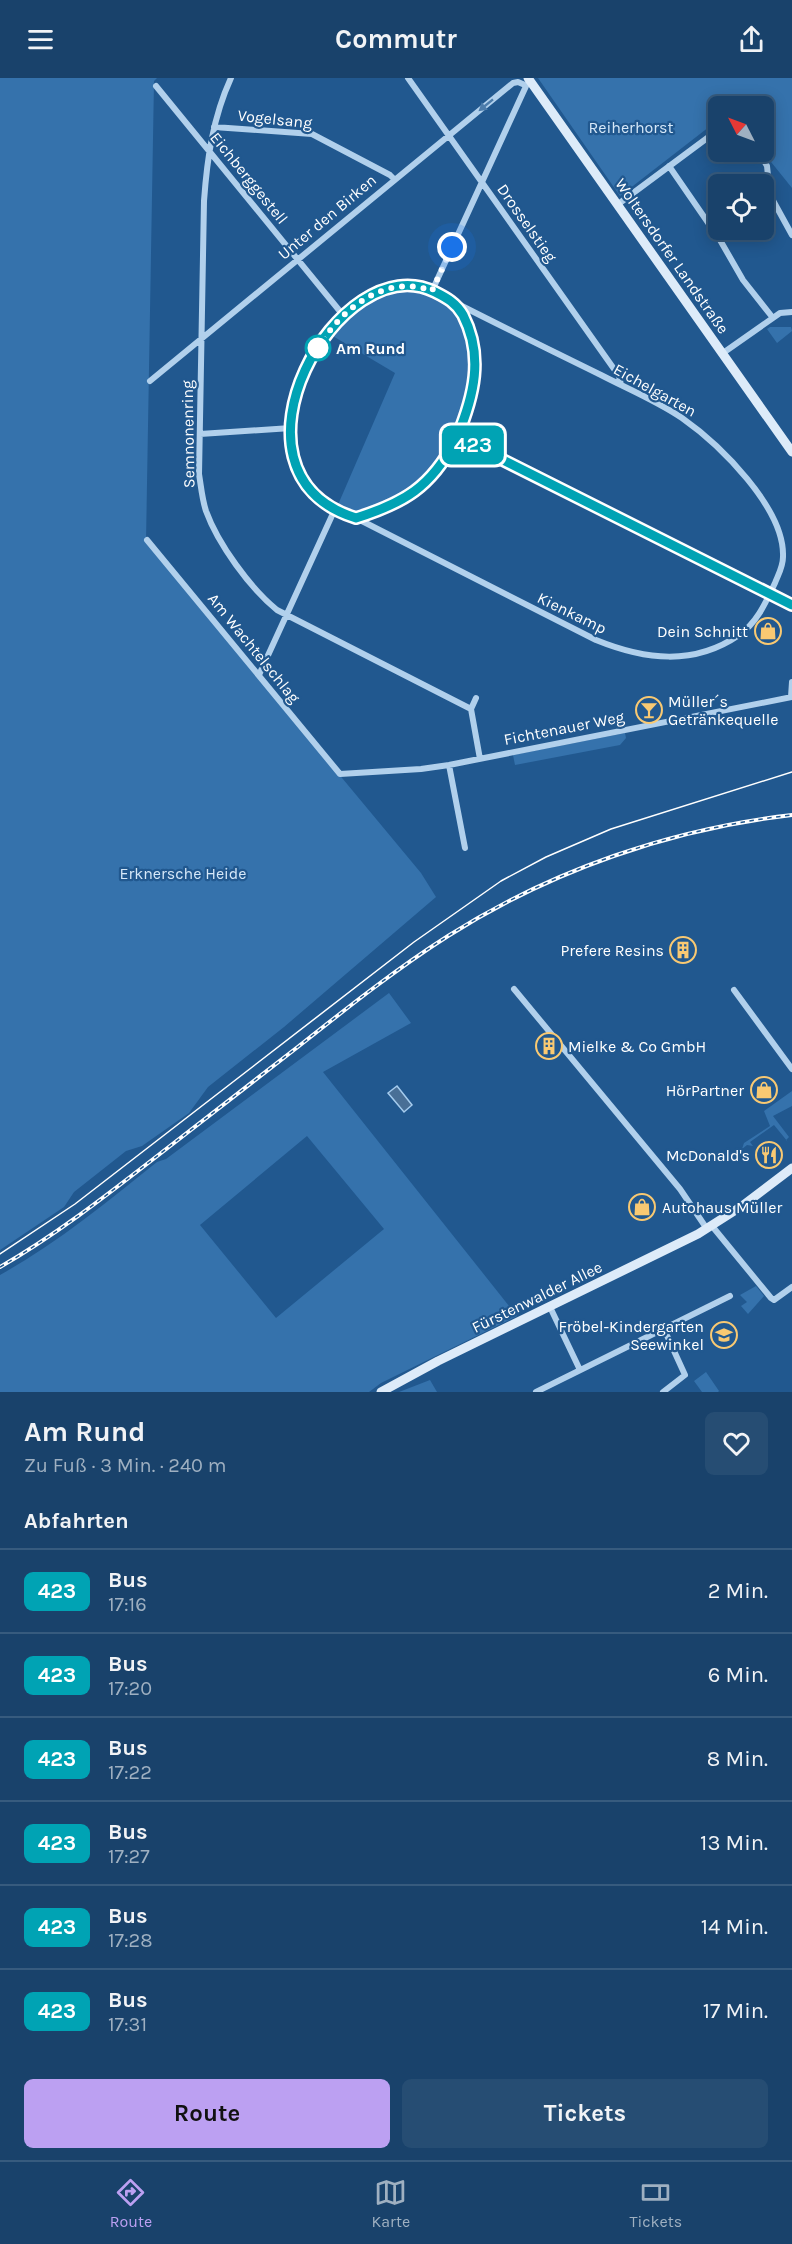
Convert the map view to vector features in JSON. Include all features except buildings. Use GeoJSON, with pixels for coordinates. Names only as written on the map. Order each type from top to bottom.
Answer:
{"type":"FeatureCollection","features":[{"type":"Feature","properties":{"kind":"main road","name":"Woltersdorfer Landstraße"},"geometry":{"type":"LineString","coordinates":[[528,81],[792,452]]}},
{"type":"Feature","properties":{"kind":"main road","name":"Fürstenwalder Allee"},"geometry":{"type":"LineString","coordinates":[[381,1392],[438,1361],[710,1227],[748,1202],[792,1168]]}},
{"type":"Feature","properties":{"kind":"street","name":"Semnonenring"},"geometry":{"type":"LineString","coordinates":[[231,78],[214,128],[209,152],[204,204],[201,491],[210,522],[255,590],[286,616],[471,709]]}},
{"type":"Feature","properties":{"kind":"street","name":"Drosselstieg"},"geometry":{"type":"LineString","coordinates":[[408,78],[619,376],[621,385]]}},
{"type":"Feature","properties":{"kind":"street","name":"Unter den Birken"},"geometry":{"type":"LineString","coordinates":[[150,381],[513,83],[528,81]]}},
{"type":"Feature","properties":{"kind":"street"},"geometry":{"type":"LineString","coordinates":[[432,291],[528,81]]}},
{"type":"Feature","properties":{"kind":"street","name":"Eichberggestell"},"geometry":{"type":"LineString","coordinates":[[156,86],[343,315]]}},
{"type":"Feature","properties":{"kind":"street","name":"Vogelsang"},"geometry":{"type":"LineString","coordinates":[[214,128],[312,134],[394,179]]}},
{"type":"Feature","properties":{"kind":"street"},"geometry":{"type":"LineString","coordinates":[[617,205],[708,137]]}},
{"type":"Feature","properties":{"kind":"street"},"geometry":{"type":"LineString","coordinates":[[669,166],[708,223]]}},
{"type":"Feature","properties":{"kind":"street"},"geometry":{"type":"LineString","coordinates":[[774,204],[792,235]]}},
{"type":"Feature","properties":{"kind":"street"},"geometry":{"type":"LineString","coordinates":[[720,240],[740,274],[773,318]]}},
{"type":"Feature","properties":{"kind":"street"},"geometry":{"type":"LineString","coordinates":[[408,286],[432,291],[459,308],[473,338],[476,362],[471,397],[457,437],[434,472],[409,496],[391,506],[356,518],[335,509],[312,494],[300,477],[292,454],[291,428],[295,399],[306,371],[321,343],[343,315],[369,296],[395,287],[408,286]]}},
{"type":"Feature","properties":{"kind":"street","name":"Eichelgarten"},"geometry":{"type":"LineString","coordinates":[[454,303],[671,411],[703,434],[759,494],[773,519],[783,551],[782,566],[769,594]]}},
{"type":"Feature","properties":{"kind":"street"},"geometry":{"type":"LineString","coordinates":[[723,353],[773,318],[785,311],[792,312]]}},
{"type":"Feature","properties":{"kind":"street"},"geometry":{"type":"LineString","coordinates":[[200,434],[291,428]]}},
{"type":"Feature","properties":{"kind":"street"},"geometry":{"type":"LineString","coordinates":[[457,437],[792,605]]}},
{"type":"Feature","properties":{"kind":"street"},"geometry":{"type":"LineString","coordinates":[[259,675],[335,509]]}},
{"type":"Feature","properties":{"kind":"street","name":"Kienkamp"},"geometry":{"type":"LineString","coordinates":[[356,518],[596,640],[620,650],[639,654],[681,657],[722,646],[745,631],[755,621],[769,594]]}},
{"type":"Feature","properties":{"kind":"street","name":"Am Wachtelschlag"},"geometry":{"type":"LineString","coordinates":[[147,540],[340,774]]}},
{"type":"Feature","properties":{"kind":"street"},"geometry":{"type":"LineString","coordinates":[[791,697],[792,682]]}},
{"type":"Feature","properties":{"kind":"street","name":"Fichtenauer Weg"},"geometry":{"type":"LineString","coordinates":[[340,774],[449,765],[791,697]]}},
{"type":"Feature","properties":{"kind":"street"},"geometry":{"type":"LineString","coordinates":[[476,698],[471,709],[480,759]]}},
{"type":"Feature","properties":{"kind":"street"},"geometry":{"type":"LineString","coordinates":[[449,765],[465,848]]}},
{"type":"Feature","properties":{"kind":"street"},"geometry":{"type":"LineString","coordinates":[[514,988],[771,1298],[774,1300],[792,1287]]}},
{"type":"Feature","properties":{"kind":"street"},"geometry":{"type":"LineString","coordinates":[[734,990],[792,1069]]}},
{"type":"Feature","properties":{"kind":"street"},"geometry":{"type":"LineString","coordinates":[[536,1392],[730,1296]]}},
{"type":"Feature","properties":{"kind":"street"},"geometry":{"type":"LineString","coordinates":[[550,1307],[580,1370]]}},
{"type":"Feature","properties":{"kind":"street"},"geometry":{"type":"LineString","coordinates":[[663,1392],[685,1375],[664,1329]]}},
{"type":"Feature","properties":{"kind":"green space","name":"Erknersche Heide"},"geometry":{"type":"Polygon","coordinates":[[[0,78],[157,78],[154,81],[146,542],[421,873],[436,897],[284,1027],[208,1087],[189,1113],[142,1146],[126,1151],[74,1192],[64,1207],[0,1250],[0,78]]]}},
{"type":"Feature","properties":{"kind":"green space","name":"Reiherhorst"},"geometry":{"type":"Polygon","coordinates":[[[538,78],[792,78],[792,188],[771,162],[774,162],[774,96],[708,96],[708,128],[620,196],[538,78]]]}},
{"type":"Feature","properties":{"kind":"green space"},"geometry":{"type":"Polygon","coordinates":[[[404,290],[423,292],[440,299],[450,307],[467,330],[473,358],[471,388],[461,419],[446,448],[427,474],[404,494],[381,507],[354,513],[337,507],[395,373],[331,335],[346,318],[363,305],[382,295],[404,290]]]}},
{"type":"Feature","properties":{"kind":"green space"},"geometry":{"type":"Polygon","coordinates":[[[791,327],[792,331],[777,343],[767,329],[791,327]]]}},
{"type":"Feature","properties":{"kind":"green space"},"geometry":{"type":"Polygon","coordinates":[[[625,733],[626,738],[620,745],[515,765],[513,755],[625,733]]]}},
{"type":"Feature","properties":{"kind":"green space"},"geometry":{"type":"Polygon","coordinates":[[[389,993],[411,1023],[323,1072],[517,1316],[381,1383],[369,1392],[0,1392],[0,1275],[61,1236],[157,1162],[166,1159],[389,993]],[[307,1136],[200,1225],[276,1318],[384,1229],[307,1136]]]}},
{"type":"Feature","properties":{"kind":"green space"},"geometry":{"type":"Polygon","coordinates":[[[792,1091],[792,1106],[773,1116],[789,1137],[786,1140],[774,1125],[750,1142],[753,1146],[747,1145],[742,1149],[744,1143],[770,1126],[764,1111],[792,1091]]]}},
{"type":"Feature","properties":{"kind":"green space"},"geometry":{"type":"Polygon","coordinates":[[[756,1286],[764,1296],[748,1314],[741,1306],[747,1302],[740,1295],[756,1286]]]}},
{"type":"Feature","properties":{"kind":"green space"},"geometry":{"type":"Polygon","coordinates":[[[706,1372],[718,1392],[702,1392],[694,1381],[706,1372]]]}},
{"type":"Feature","properties":{"kind":"green space"},"geometry":{"type":"Polygon","coordinates":[[[430,1380],[437,1392],[399,1392],[430,1380]]]}},
{"type":"Feature","properties":{"kind":"shaded area"},"geometry":{"type":"Polygon","coordinates":[[[397,1086],[412,1105],[404,1112],[388,1093],[397,1086]]]}},
{"type":"Feature","properties":{"kind":"tram line"},"geometry":{"type":"LineString","coordinates":[[0,1254],[75,1204],[414,942],[501,881],[546,857],[611,829],[792,772]]}},
{"type":"Feature","properties":{"kind":"railway"},"geometry":{"type":"LineString","coordinates":[[0,1267],[40,1243],[97,1202],[391,975],[488,912],[571,872],[657,842],[702,831],[792,815]]}},
{"type":"Feature","properties":{"kind":"bus line","name":"423"},"geometry":{"type":"LineString","coordinates":[[455,441],[429,477],[409,496],[391,506],[356,518],[320,501],[306,487],[292,454],[291,428],[295,399],[313,356],[328,333],[357,303],[382,291],[408,286],[423,287],[454,303],[459,308],[473,338],[476,362],[471,397],[457,437],[792,605]]}},
{"type":"Feature","properties":{"kind":"place","name":"Am Rund"},"geometry":{"type":"Point","coordinates":[318,348]}},
{"type":"Feature","properties":{"kind":"place","name":"Dein Schnitt"},"geometry":{"type":"Point","coordinates":[768,631]}},
{"type":"Feature","properties":{"kind":"place","name":"Müller´s Getränkequelle"},"geometry":{"type":"Point","coordinates":[649,710]}},
{"type":"Feature","properties":{"kind":"place","name":"Prefere Resins"},"geometry":{"type":"Point","coordinates":[683,950]}},
{"type":"Feature","properties":{"kind":"place","name":"Mielke & Co GmbH"},"geometry":{"type":"Point","coordinates":[549,1046]}},
{"type":"Feature","properties":{"kind":"place","name":"HörPartner"},"geometry":{"type":"Point","coordinates":[764,1090]}},
{"type":"Feature","properties":{"kind":"place","name":"McDonald's"},"geometry":{"type":"Point","coordinates":[769,1155]}},
{"type":"Feature","properties":{"kind":"place","name":"Autohaus Müller"},"geometry":{"type":"Point","coordinates":[642,1207]}},
{"type":"Feature","properties":{"kind":"place","name":"Fröbel-Kindergarten Seewinkel"},"geometry":{"type":"Point","coordinates":[724,1335]}},
{"type":"Feature","properties":{"kind":"route"},"geometry":{"type":"LineString","coordinates":[[318,348],[343,315],[369,296],[395,287],[423,287],[432,291],[452,247]]}}]}
